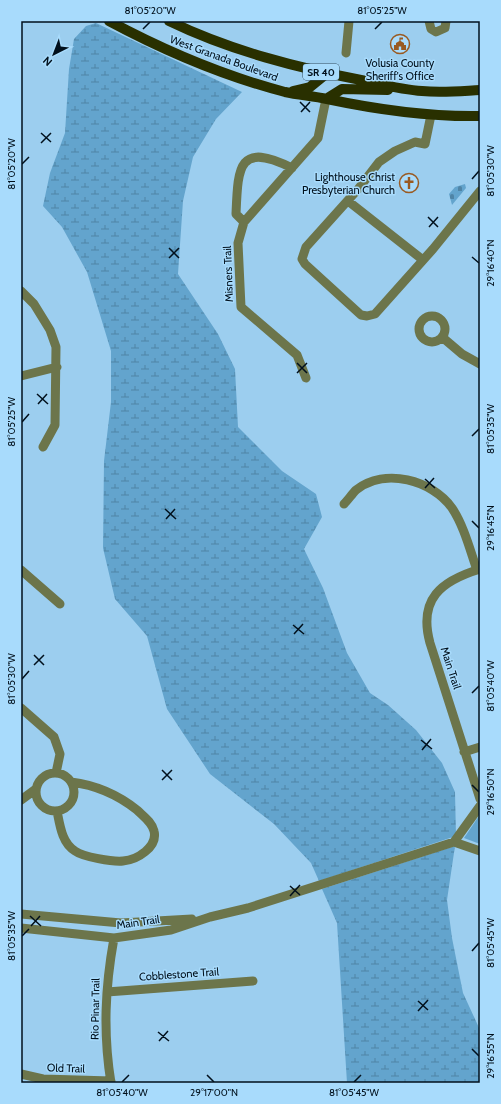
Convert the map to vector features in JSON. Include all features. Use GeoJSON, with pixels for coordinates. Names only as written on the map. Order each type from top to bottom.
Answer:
{"type":"FeatureCollection","features":[{"type":"Feature","properties":{"kind":"main road","name":"West Granada Boulevard"},"geometry":{"type":"LineString","coordinates":[[109,21],[160,47],[188,59],[242,79],[287,92],[369,108],[432,115],[480,116]]}},
{"type":"Feature","properties":{"kind":"main road","name":"West Granada Boulevard"},"geometry":{"type":"LineString","coordinates":[[169,21],[226,45],[277,62],[326,74],[420,91],[440,92],[480,90]]}},
{"type":"Feature","properties":{"kind":"main road"},"geometry":{"type":"LineString","coordinates":[[287,92],[310,87],[326,74]]}},
{"type":"Feature","properties":{"kind":"main road"},"geometry":{"type":"LineString","coordinates":[[326,99],[342,89],[420,91]]}},
{"type":"Feature","properties":{"kind":"street"},"geometry":{"type":"LineString","coordinates":[[346,53],[349,21]]}},
{"type":"Feature","properties":{"kind":"street"},"geometry":{"type":"LineString","coordinates":[[429,21],[431,29],[436,32],[445,28],[446,21]]}},
{"type":"Feature","properties":{"kind":"street","name":"Misners Trail"},"geometry":{"type":"LineString","coordinates":[[306,378],[297,355],[242,307],[238,243],[244,222],[318,138],[326,99]]}},
{"type":"Feature","properties":{"kind":"street"},"geometry":{"type":"LineString","coordinates":[[432,115],[425,144],[416,142],[396,151],[379,162],[348,201],[306,247],[302,258],[305,264],[361,315],[367,316],[374,314],[423,260],[480,191]]}},
{"type":"Feature","properties":{"kind":"street"},"geometry":{"type":"LineString","coordinates":[[244,222],[236,214],[238,180],[242,166],[246,160],[254,156],[264,156],[292,168]]}},
{"type":"Feature","properties":{"kind":"street"},"geometry":{"type":"LineString","coordinates":[[348,201],[423,260]]}},
{"type":"Feature","properties":{"kind":"street"},"geometry":{"type":"LineString","coordinates":[[21,291],[34,304],[50,330],[56,347],[57,367],[55,425],[43,447]]}},
{"type":"Feature","properties":{"kind":"street"},"geometry":{"type":"LineString","coordinates":[[442,337],[462,354],[480,364]]}},
{"type":"Feature","properties":{"kind":"street"},"geometry":{"type":"LineString","coordinates":[[21,376],[57,367]]}},
{"type":"Feature","properties":{"kind":"street"},"geometry":{"type":"LineString","coordinates":[[344,504],[356,490],[371,482],[389,478],[412,480],[430,488],[451,508],[465,535],[478,570]]}},
{"type":"Feature","properties":{"kind":"street"},"geometry":{"type":"LineString","coordinates":[[21,570],[60,604]]}},
{"type":"Feature","properties":{"kind":"street","name":"Main Trail"},"geometry":{"type":"LineString","coordinates":[[478,570],[455,578],[442,587],[430,606],[426,622],[430,643],[480,799]]}},
{"type":"Feature","properties":{"kind":"street"},"geometry":{"type":"LineString","coordinates":[[21,708],[54,737],[60,754],[56,773]]}},
{"type":"Feature","properties":{"kind":"street"},"geometry":{"type":"LineString","coordinates":[[464,752],[480,747]]}},
{"type":"Feature","properties":{"kind":"street"},"geometry":{"type":"LineString","coordinates":[[56,773],[62,774],[71,782],[74,789],[72,801],[63,810],[50,811],[40,804],[37,799],[36,789],[39,781],[44,776],[56,773]]}},
{"type":"Feature","properties":{"kind":"street"},"geometry":{"type":"LineString","coordinates":[[56,811],[63,838],[75,851],[85,855],[123,861],[141,855],[149,849],[154,839],[154,831],[149,820],[126,802],[90,785],[71,782]]}},
{"type":"Feature","properties":{"kind":"street"},"geometry":{"type":"LineString","coordinates":[[21,800],[36,789]]}},
{"type":"Feature","properties":{"kind":"street"},"geometry":{"type":"LineString","coordinates":[[480,806],[454,842],[480,851]]}},
{"type":"Feature","properties":{"kind":"street","name":"Main Trail"},"geometry":{"type":"LineString","coordinates":[[21,928],[114,938],[171,930],[210,917],[248,908],[454,842]]}},
{"type":"Feature","properties":{"kind":"street","name":"Main Trail"},"geometry":{"type":"LineString","coordinates":[[21,914],[132,923],[210,917]]}},
{"type":"Feature","properties":{"kind":"street"},"geometry":{"type":"LineString","coordinates":[[99,937],[101,921]]}},
{"type":"Feature","properties":{"kind":"street"},"geometry":{"type":"LineString","coordinates":[[132,923],[133,935]]}},
{"type":"Feature","properties":{"kind":"street","name":"Rio Pinar Trail"},"geometry":{"type":"LineString","coordinates":[[111,1082],[105,1032],[107,977],[114,938]]}},
{"type":"Feature","properties":{"kind":"street","name":"Cobblestone Trail"},"geometry":{"type":"LineString","coordinates":[[107,992],[253,981]]}},
{"type":"Feature","properties":{"kind":"street","name":"Old Trail"},"geometry":{"type":"LineString","coordinates":[[21,1074],[43,1080],[111,1082]]}},
{"type":"Feature","properties":{"kind":"green space"},"geometry":{"type":"Polygon","coordinates":[[[96,23],[242,92],[216,119],[193,157],[183,201],[178,274],[218,334],[235,369],[238,427],[282,471],[316,494],[322,517],[304,549],[323,588],[347,653],[370,693],[388,705],[416,730],[442,763],[455,792],[456,836],[319,881],[311,863],[274,824],[210,774],[167,709],[147,636],[115,599],[103,548],[104,461],[111,402],[111,351],[87,272],[62,227],[43,206],[50,173],[65,133],[69,69],[74,39],[86,26],[96,23]]]}},
{"type":"Feature","properties":{"kind":"green space"},"geometry":{"type":"Polygon","coordinates":[[[465,184],[466,188],[452,205],[449,194],[455,187],[465,184]]]}},
{"type":"Feature","properties":{"kind":"green space"},"geometry":{"type":"Polygon","coordinates":[[[479,816],[480,818],[480,844],[464,838],[479,816]]]}},
{"type":"Feature","properties":{"kind":"green space"},"geometry":{"type":"Polygon","coordinates":[[[455,846],[447,900],[452,938],[463,993],[480,1030],[480,1083],[347,1083],[337,923],[322,889],[455,846]]]}},
{"type":"Feature","properties":{"kind":"place","name":"Volusia County Sheriff's Office"},"geometry":{"type":"Point","coordinates":[400,44]}},
{"type":"Feature","properties":{"kind":"place","name":"Lighthouse Christ Presbyterian Church"},"geometry":{"type":"Point","coordinates":[409,183]}}]}
